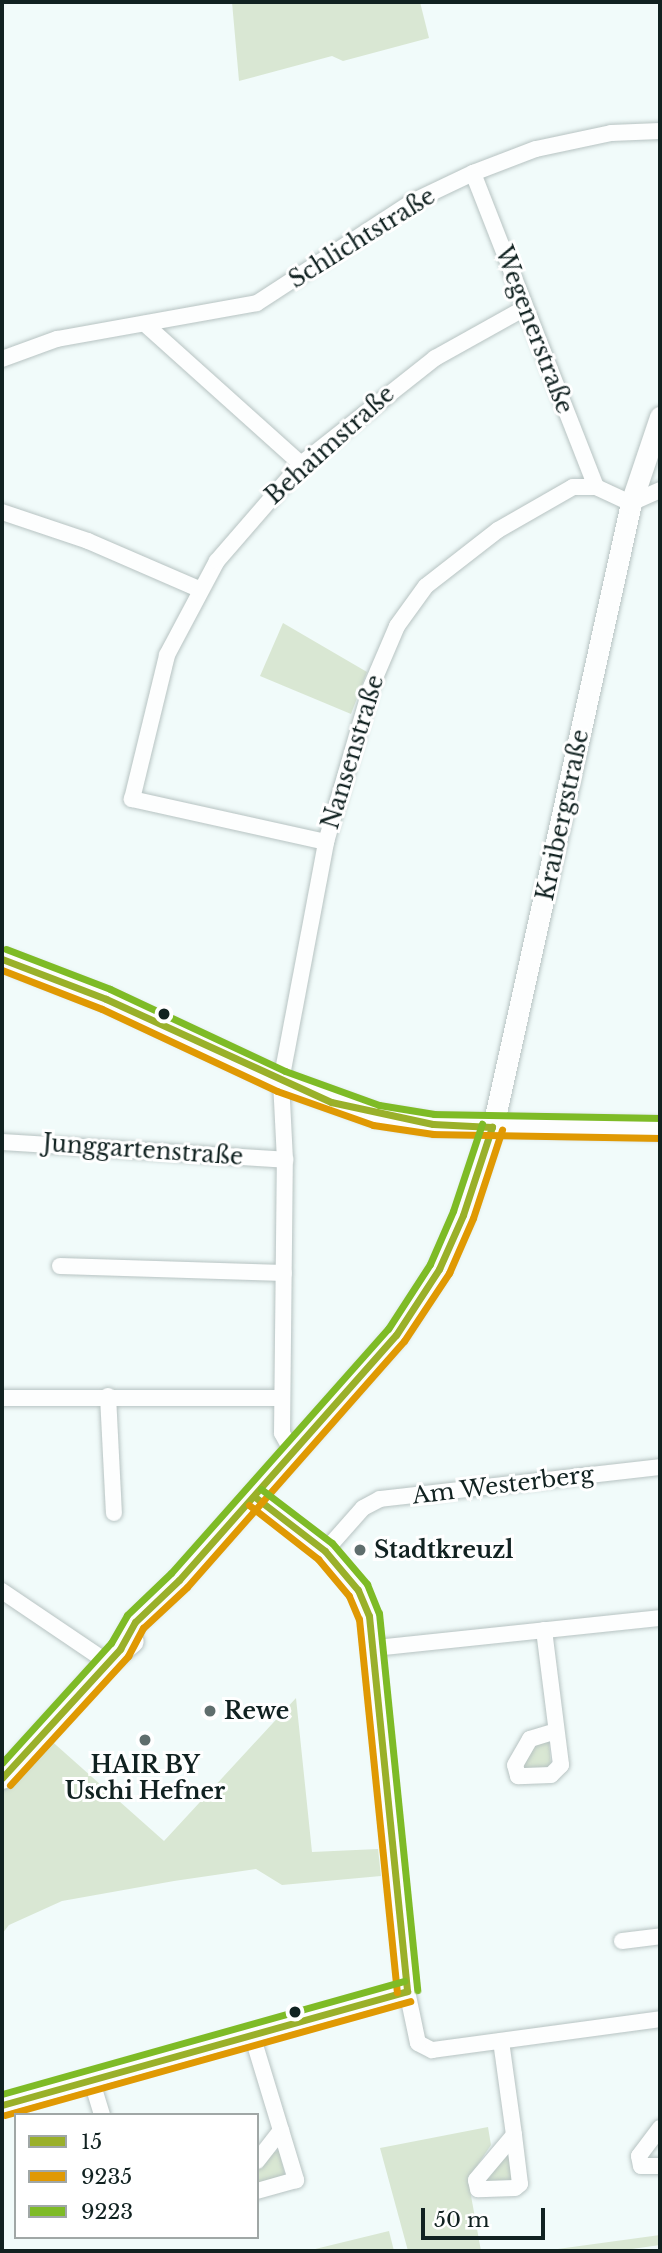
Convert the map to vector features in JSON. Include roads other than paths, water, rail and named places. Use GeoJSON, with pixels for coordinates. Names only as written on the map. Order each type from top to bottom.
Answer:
{"type":"FeatureCollection","features":[{"type":"Feature","properties":{"kind":"street","name":"Schlichtstraße"},"geometry":{"type":"LineString","coordinates":[[2,359],[57,339],[257,303],[412,202],[473,173],[536,149],[611,133],[660,131]]}},
{"type":"Feature","properties":{"kind":"street","name":"Wegenerstraße"},"geometry":{"type":"LineString","coordinates":[[473,173],[596,487]]}},
{"type":"Feature","properties":{"kind":"street","name":"Behaimstraße"},"geometry":{"type":"LineString","coordinates":[[326,842],[132,799],[167,655],[199,589],[257,511],[301,464],[435,358],[525,308]]}},
{"type":"Feature","properties":{"kind":"street"},"geometry":{"type":"LineString","coordinates":[[145,324],[301,464]]}},
{"type":"Feature","properties":{"kind":"street","name":"Kraibergstraße"},"geometry":{"type":"LineString","coordinates":[[2,1778],[114,1655],[135,1622],[179,1580],[255,1497],[396,1335],[439,1269],[463,1215],[492,1127],[632,503],[660,417]]}},
{"type":"Feature","properties":{"kind":"street","name":"Nansenstraße"},"geometry":{"type":"LineString","coordinates":[[293,1453],[282,1433],[285,1160],[281,1081],[326,842],[370,687],[397,626],[426,586],[498,530],[573,487],[596,487]]}},
{"type":"Feature","properties":{"kind":"street"},"geometry":{"type":"LineString","coordinates":[[596,487],[632,503],[660,490]]}},
{"type":"Feature","properties":{"kind":"street"},"geometry":{"type":"LineString","coordinates":[[2,512],[100,546],[199,589]]}},
{"type":"Feature","properties":{"kind":"street"},"geometry":{"type":"LineString","coordinates":[[2,960],[106,999],[281,1081],[376,1115],[433,1124],[492,1127],[660,1128]]}},
{"type":"Feature","properties":{"kind":"street","name":"Junggartenstraße"},"geometry":{"type":"LineString","coordinates":[[2,1142],[285,1160]]}},
{"type":"Feature","properties":{"kind":"street"},"geometry":{"type":"LineString","coordinates":[[60,1266],[284,1273]]}},
{"type":"Feature","properties":{"kind":"street"},"geometry":{"type":"LineString","coordinates":[[108,1396],[114,1513]]}},
{"type":"Feature","properties":{"kind":"street"},"geometry":{"type":"LineString","coordinates":[[2,1398],[281,1398]]}},
{"type":"Feature","properties":{"kind":"street","name":"Am Westerberg"},"geometry":{"type":"LineString","coordinates":[[325,1551],[363,1508],[380,1499],[660,1466]]}},
{"type":"Feature","properties":{"kind":"street"},"geometry":{"type":"LineString","coordinates":[[255,1497],[325,1551],[358,1590],[374,1648],[407,1992],[418,2043],[432,2050],[660,2019]]}},
{"type":"Feature","properties":{"kind":"street"},"geometry":{"type":"LineString","coordinates":[[2,1591],[114,1655]]}},
{"type":"Feature","properties":{"kind":"street"},"geometry":{"type":"LineString","coordinates":[[374,1648],[660,1618]]}},
{"type":"Feature","properties":{"kind":"street"},"geometry":{"type":"LineString","coordinates":[[544,1630],[556,1731]]}},
{"type":"Feature","properties":{"kind":"street"},"geometry":{"type":"LineString","coordinates":[[622,1941],[660,1936]]}},
{"type":"Feature","properties":{"kind":"street"},"geometry":{"type":"LineString","coordinates":[[2,2105],[407,1992]]}},
{"type":"Feature","properties":{"kind":"street"},"geometry":{"type":"LineString","coordinates":[[252,2035],[296,2180],[259,2190]]}},
{"type":"Feature","properties":{"kind":"street"},"geometry":{"type":"LineString","coordinates":[[501,2041],[514,2135]]}},
{"type":"Feature","properties":{"kind":"street"},"geometry":{"type":"LineString","coordinates":[[92,2082],[101,2113]]}},
{"type":"Feature","properties":{"kind":"street"},"geometry":{"type":"LineString","coordinates":[[660,2128],[639,2156],[641,2165],[660,2166]]}},
{"type":"Feature","properties":{"kind":"street"},"geometry":{"type":"LineString","coordinates":[[259,2158],[281,2130]]}},
{"type":"Feature","properties":{"kind":"place","name":"Stadtkreuzl"},"geometry":{"type":"Point","coordinates":[360,1550]}},
{"type":"Feature","properties":{"kind":"place","name":"Rewe"},"geometry":{"type":"Point","coordinates":[210,1711]}},
{"type":"Feature","properties":{"kind":"place","name":"HAIR BY Uschi Hefner"},"geometry":{"type":"Point","coordinates":[145,1740]}}]}
